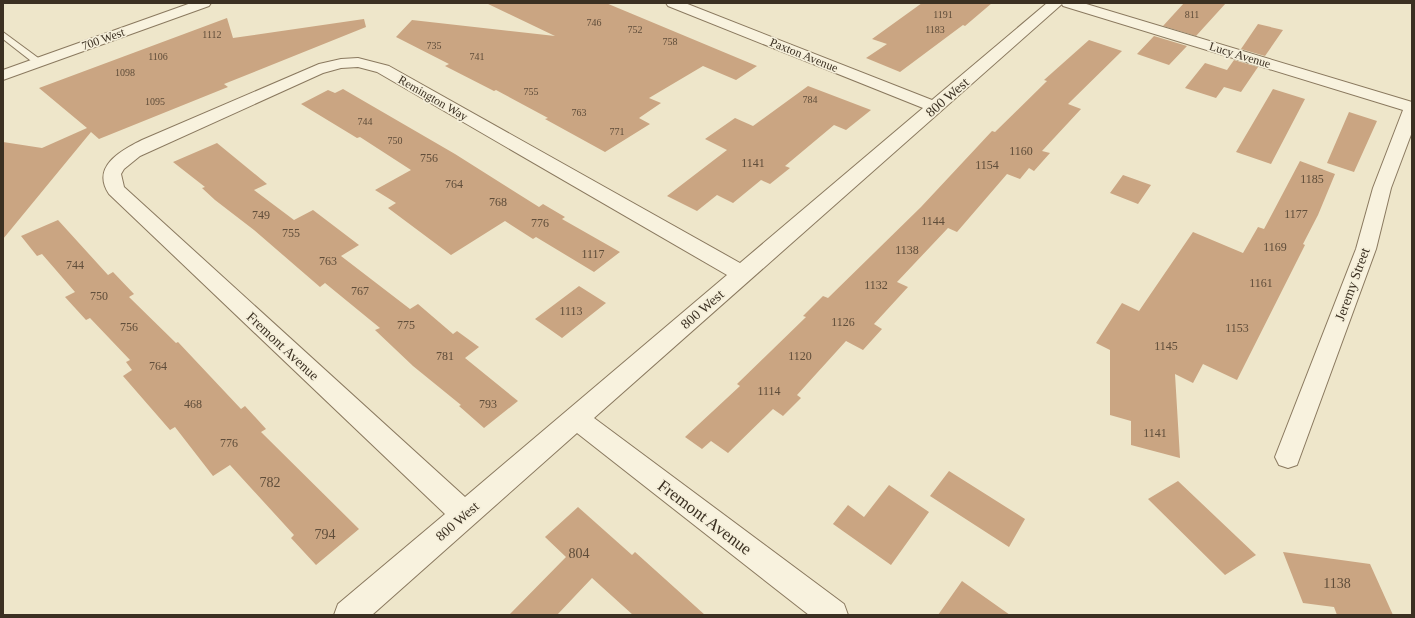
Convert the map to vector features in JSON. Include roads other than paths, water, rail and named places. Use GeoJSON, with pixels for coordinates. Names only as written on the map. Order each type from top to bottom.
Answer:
{"type":"FeatureCollection","features":[{"type":"Feature","properties":{"kind":"street","name":"Paxton Avenue"},"geometry":{"type":"LineString","coordinates":[[673,3],[935,107]]}},
{"type":"Feature","properties":{"kind":"street","name":"800 West"},"geometry":{"type":"LineString","coordinates":[[349,615],[1055,3]]}},
{"type":"Feature","properties":{"kind":"street","name":"Lucy Avenue"},"geometry":{"type":"LineString","coordinates":[[1068,3],[1412,108]]}},
{"type":"Feature","properties":{"kind":"street","name":"700 West"},"geometry":{"type":"LineString","coordinates":[[3,75],[198,4]]}},
{"type":"Feature","properties":{"kind":"street","name":"Remington Way"},"geometry":{"type":"LineString","coordinates":[[113,172],[122,160],[139,149],[317,70],[335,64],[363,63],[383,69],[742,274]]}},
{"type":"Feature","properties":{"kind":"street","name":"Jeremy Street"},"geometry":{"type":"LineString","coordinates":[[1288,458],[1366,249],[1382,188],[1412,108]]}},
{"type":"Feature","properties":{"kind":"street","name":"Fremont Avenue"},"geometry":{"type":"LineString","coordinates":[[113,172],[111,178],[116,190],[465,515]]}},
{"type":"Feature","properties":{"kind":"street","name":"Fremont Avenue"},"geometry":{"type":"LineString","coordinates":[[576,418],[833,615]]}},
{"type":"Feature","properties":{"kind":"lane"},"geometry":{"type":"LineString","coordinates":[[3,35],[38,62]]}}]}
